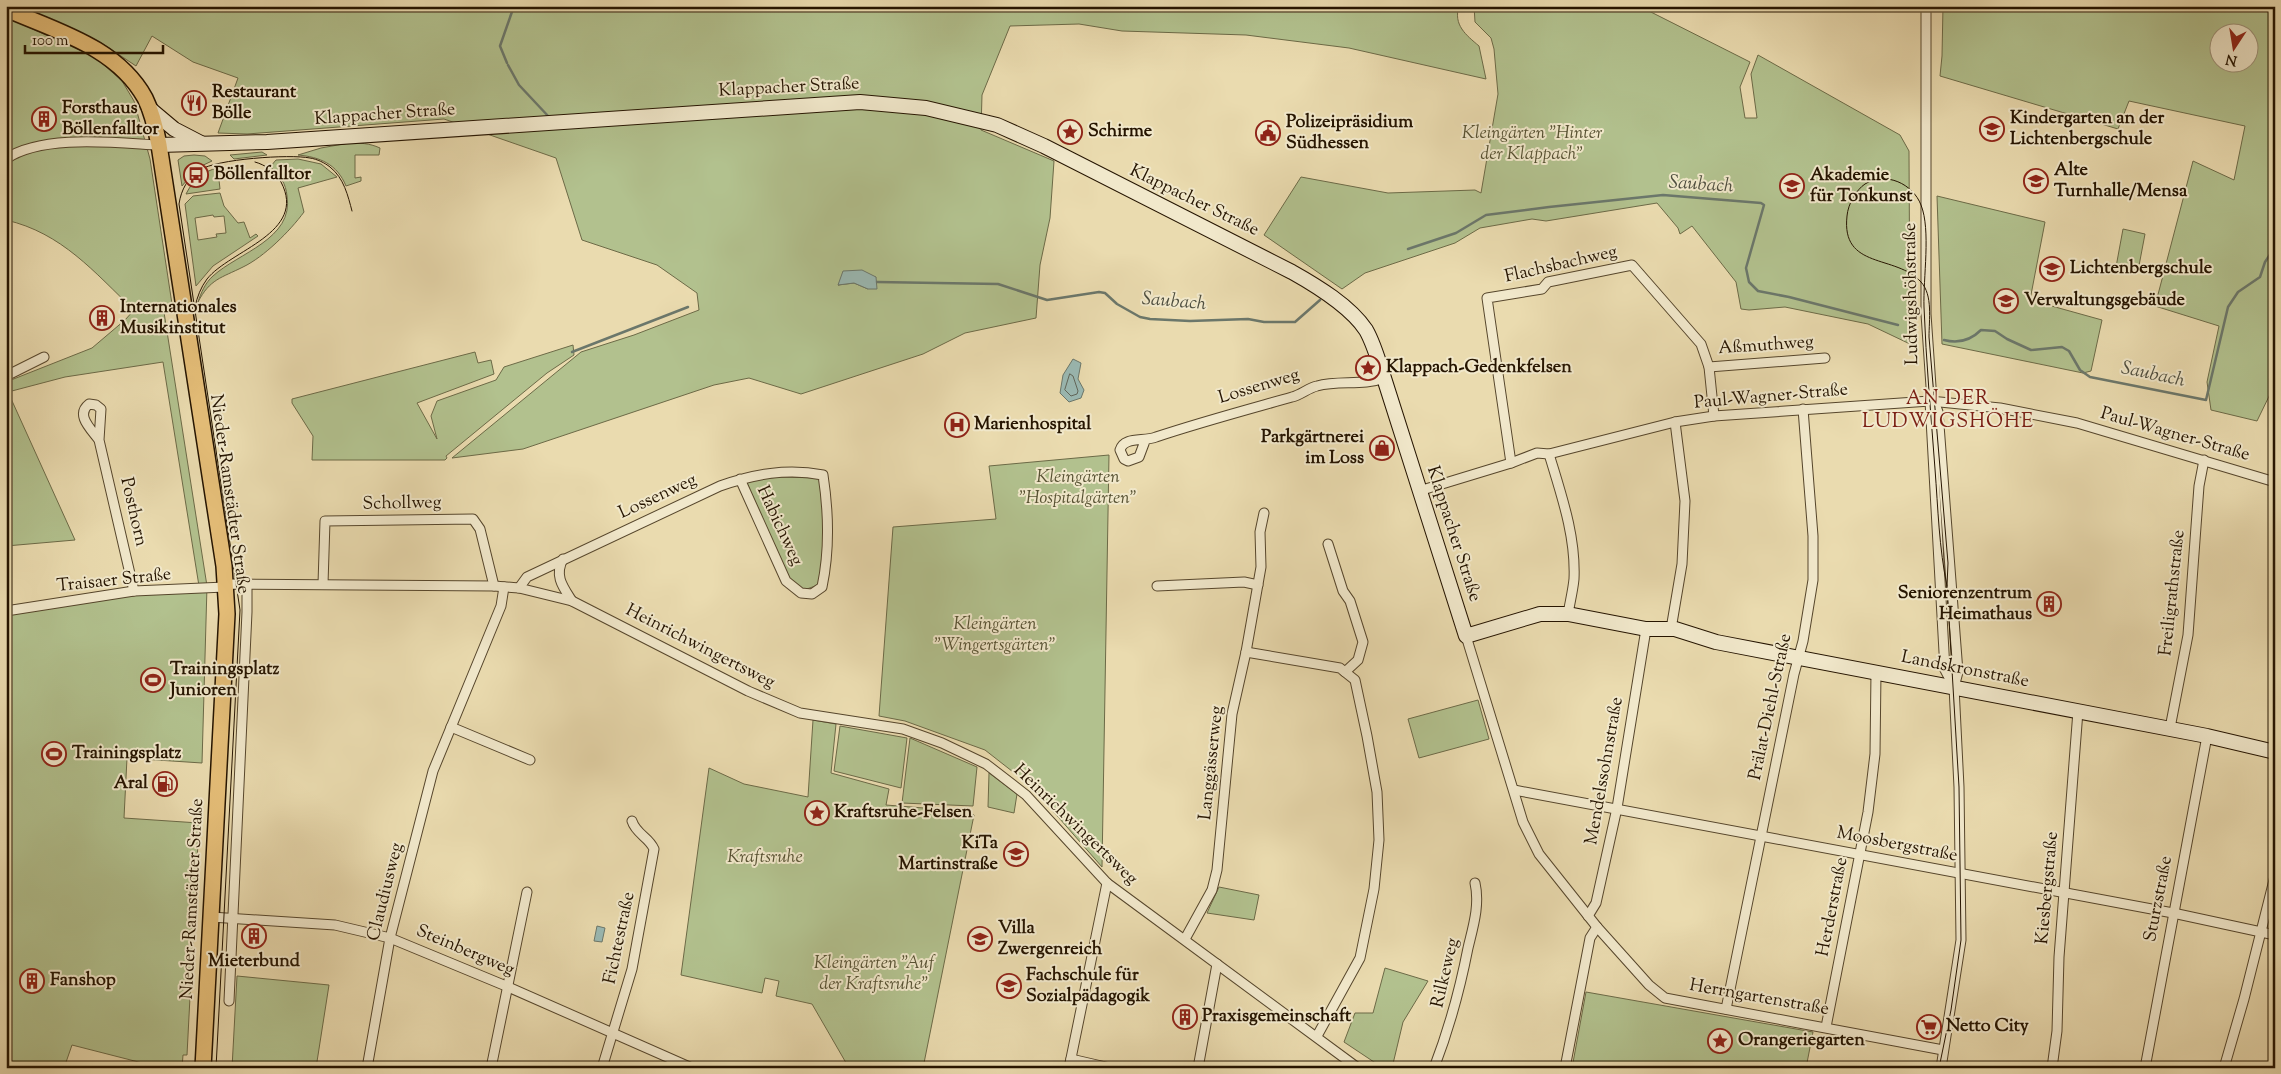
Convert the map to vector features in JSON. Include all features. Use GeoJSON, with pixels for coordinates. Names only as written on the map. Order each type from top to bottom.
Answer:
{"type":"FeatureCollection","features":[{"type":"Feature","properties":{"kind":"main road","name":"Nieder-Ramstädter Straße"},"geometry":{"type":"LineString","coordinates":[[6,9],[108,56],[131,77],[149,108],[159,145],[224,566],[227,614],[203,1068]]}},
{"type":"Feature","properties":{"kind":"main road","name":"Klappacher Straße"},"geometry":{"type":"LineString","coordinates":[[159,145],[206,145],[860,102],[926,108],[993,124],[1018,134],[1300,276],[1322,289],[1360,322],[1369,336],[1384,378],[1466,636]]}},
{"type":"Feature","properties":{"kind":"main road","name":"Klappacher Straße"},"geometry":{"type":"LineString","coordinates":[[149,108],[185,136],[206,145]]}},
{"type":"Feature","properties":{"kind":"main road","name":"Landskronstraße"},"geometry":{"type":"LineString","coordinates":[[1466,636],[1540,614],[1568,614],[1646,628],[1672,629],[1704,636],[1716,642]]}},
{"type":"Feature","properties":{"kind":"main road","name":"Landskronstraße"},"geometry":{"type":"LineString","coordinates":[[1646,628],[1670,638],[1716,642],[1797,657],[2170,728],[2275,752]]}},
{"type":"Feature","properties":{"kind":"main road","name":"Landskronstraße"},"geometry":{"type":"LineString","coordinates":[[2207,736],[2275,746]]}},
{"type":"Feature","properties":{"kind":"street","name":"Ludwigshöhstraße"},"geometry":{"type":"LineString","coordinates":[[1926,6],[1926,314],[1945,670],[1954,687],[1959,787],[1961,940],[1941,1067]]}},
{"type":"Feature","properties":{"kind":"street"},"geometry":{"type":"LineString","coordinates":[[6,159],[14,154],[44,145],[108,143],[159,145]]}},
{"type":"Feature","properties":{"kind":"street","name":"Flachsbachweg"},"geometry":{"type":"LineString","coordinates":[[1511,463],[1487,298],[1542,289],[1548,282],[1632,265],[1701,344],[1709,367],[1714,416]]}},
{"type":"Feature","properties":{"kind":"street"},"geometry":{"type":"LineString","coordinates":[[6,376],[44,357]]}},
{"type":"Feature","properties":{"kind":"street","name":"Aßmuthweg"},"geometry":{"type":"LineString","coordinates":[[1709,367],[1825,358]]}},
{"type":"Feature","properties":{"kind":"street","name":"Lossenweg"},"geometry":{"type":"LineString","coordinates":[[1144,441],[1222,415],[1295,396],[1315,386],[1337,382],[1372,382],[1384,378]]}},
{"type":"Feature","properties":{"kind":"street","name":"Paul-Wagner-Straße"},"geometry":{"type":"LineString","coordinates":[[1419,491],[1511,463],[1536,453],[1549,454],[1675,422],[1714,416],[1932,401],[2000,408],[2077,424],[2275,482]]}},
{"type":"Feature","properties":{"kind":"street","name":"Prälat-Diehl-Straße"},"geometry":{"type":"LineString","coordinates":[[1726,1009],[1797,657],[1803,641],[1813,580],[1813,536],[1803,409]]}},
{"type":"Feature","properties":{"kind":"street"},"geometry":{"type":"LineString","coordinates":[[1672,629],[1682,564],[1685,501],[1675,422]]}},
{"type":"Feature","properties":{"kind":"street","name":"Posthorn"},"geometry":{"type":"LineString","coordinates":[[99,440],[134,592]]}},
{"type":"Feature","properties":{"kind":"street"},"geometry":{"type":"LineString","coordinates":[[1549,454],[1567,515],[1573,556],[1574,580],[1568,614]]}},
{"type":"Feature","properties":{"kind":"street","name":"Freiligrathstraße"},"geometry":{"type":"LineString","coordinates":[[2170,728],[2188,635],[2199,486],[2204,460]]}},
{"type":"Feature","properties":{"kind":"street","name":"Lossenweg"},"geometry":{"type":"LineString","coordinates":[[519,588],[527,577],[720,486],[761,474],[787,472],[823,475]]}},
{"type":"Feature","properties":{"kind":"street","name":"Habichweg"},"geometry":{"type":"LineString","coordinates":[[740,479],[786,581],[801,593],[812,594],[822,587],[828,560],[830,532],[823,475]]}},
{"type":"Feature","properties":{"kind":"street","name":"Langgässerweg"},"geometry":{"type":"LineString","coordinates":[[1185,939],[1212,890],[1217,870],[1232,714],[1246,652],[1261,567],[1260,532],[1264,513]]}},
{"type":"Feature","properties":{"kind":"street","name":"Schollweg"},"geometry":{"type":"LineString","coordinates":[[323,584],[325,521],[472,519],[480,529],[494,586]]}},
{"type":"Feature","properties":{"kind":"street"},"geometry":{"type":"LineString","coordinates":[[1328,544],[1343,591],[1350,601],[1363,642],[1358,660],[1345,672]]}},
{"type":"Feature","properties":{"kind":"street"},"geometry":{"type":"LineString","coordinates":[[563,560],[558,572],[559,578],[572,601]]}},
{"type":"Feature","properties":{"kind":"street"},"geometry":{"type":"LineString","coordinates":[[1157,586],[1244,582],[1258,585]]}},
{"type":"Feature","properties":{"kind":"street","name":"Heinrichwingertsweg"},"geometry":{"type":"LineString","coordinates":[[225,588],[233,584],[494,586],[519,588],[572,601],[748,691],[800,713],[903,729],[942,743],[986,764],[1026,795],[1107,883],[1358,1068]]}},
{"type":"Feature","properties":{"kind":"street","name":"Nieder-Ramstädter Straße"},"geometry":{"type":"LineString","coordinates":[[228,1001],[247,584]]}},
{"type":"Feature","properties":{"kind":"street","name":"Claudiusweg"},"geometry":{"type":"LineString","coordinates":[[367,1068],[390,938],[433,772],[501,606],[504,587]]}},
{"type":"Feature","properties":{"kind":"street","name":"Traisaer Straße"},"geometry":{"type":"LineString","coordinates":[[6,611],[134,592],[225,588]]}},
{"type":"Feature","properties":{"kind":"street","name":"Mendelssohnstraße"},"geometry":{"type":"LineString","coordinates":[[1588,916],[1596,903],[1617,808],[1646,628]]}},
{"type":"Feature","properties":{"kind":"street","name":"Klappacher Straße"},"geometry":{"type":"LineString","coordinates":[[1466,636],[1523,822],[1540,854],[1597,927]]}},
{"type":"Feature","properties":{"kind":"street"},"geometry":{"type":"LineString","coordinates":[[1246,652],[1340,668],[1355,680],[1365,726],[1377,792],[1379,840],[1374,888],[1360,958],[1317,1036]]}},
{"type":"Feature","properties":{"kind":"street","name":"Herderstraße"},"geometry":{"type":"LineString","coordinates":[[1826,1027],[1873,772],[1876,672]]}},
{"type":"Feature","properties":{"kind":"street","name":"Kiesbergstraße"},"geometry":{"type":"LineString","coordinates":[[2052,1068],[2057,1031],[2059,957],[2078,711]]}},
{"type":"Feature","properties":{"kind":"street"},"geometry":{"type":"LineString","coordinates":[[451,727],[530,760]]}},
{"type":"Feature","properties":{"kind":"street","name":"Sturzstraße"},"geometry":{"type":"LineString","coordinates":[[2145,1068],[2207,736]]}},
{"type":"Feature","properties":{"kind":"street","name":"Moosbergstraße"},"geometry":{"type":"LineString","coordinates":[[1514,790],[2173,913],[2275,935]]}},
{"type":"Feature","properties":{"kind":"street","name":"Fichtestraße"},"geometry":{"type":"LineString","coordinates":[[602,1068],[632,969],[654,849],[651,842],[634,828],[632,821]]}},
{"type":"Feature","properties":{"kind":"street"},"geometry":{"type":"LineString","coordinates":[[2224,1068],[2275,876]]}},
{"type":"Feature","properties":{"kind":"street"},"geometry":{"type":"LineString","coordinates":[[1107,883],[1070,1064],[1110,1068]]}},
{"type":"Feature","properties":{"kind":"street","name":"Rilkeweg"},"geometry":{"type":"LineString","coordinates":[[1434,1068],[1454,1014],[1462,978],[1478,897],[1475,883]]}},
{"type":"Feature","properties":{"kind":"street"},"geometry":{"type":"LineString","coordinates":[[491,1068],[506,986],[527,892]]}},
{"type":"Feature","properties":{"kind":"street","name":"Steinbergweg"},"geometry":{"type":"LineString","coordinates":[[211,917],[232,920],[335,925],[390,938],[614,1032],[692,1068]]}},
{"type":"Feature","properties":{"kind":"street"},"geometry":{"type":"LineString","coordinates":[[1565,1068],[1590,938],[1597,927]]}},
{"type":"Feature","properties":{"kind":"street","name":"Herrngartenstraße"},"geometry":{"type":"LineString","coordinates":[[1597,927],[1649,985],[1665,998],[1943,1050]]}},
{"type":"Feature","properties":{"kind":"street"},"geometry":{"type":"LineString","coordinates":[[1198,1068],[1217,964]]}},
{"type":"Feature","properties":{"kind":"street"},"geometry":{"type":"LineString","coordinates":[[1941,1067],[1951,1068]]}},
{"type":"Feature","properties":{"kind":"green space"},"geometry":{"type":"Polygon","coordinates":[[[21,6],[1459,6],[1459,24],[1465,34],[1479,46],[1486,79],[1349,48],[1246,35],[1122,31],[1079,24],[1010,26],[982,95],[981,130],[1054,161],[1050,218],[1040,265],[1036,318],[965,333],[923,354],[801,394],[749,378],[714,385],[523,449],[452,458],[581,352],[634,335],[699,310],[697,293],[657,265],[582,240],[556,158],[444,119],[247,134],[218,133],[238,78],[193,62],[152,36],[136,66],[100,42],[21,6]],[[876,277],[838,285],[854,283],[868,289],[876,277]]]}},
{"type":"Feature","properties":{"kind":"green space","name":"Kleingärten \"Hinter der Klappach\""},"geometry":{"type":"Polygon","coordinates":[[[1474,6],[1639,6],[1750,62],[1740,87],[1745,118],[1757,118],[1751,74],[1758,55],[1900,135],[1909,151],[1910,344],[1868,324],[1785,307],[1741,309],[1736,282],[1692,226],[1680,234],[1678,228],[1657,203],[1546,221],[1532,219],[1480,228],[1455,243],[1365,273],[1342,289],[1264,235],[1301,177],[1388,193],[1475,190],[1481,193],[1498,94],[1494,49],[1491,38],[1475,22],[1474,6]]]}},
{"type":"Feature","properties":{"kind":"green space"},"geometry":{"type":"Polygon","coordinates":[[[1943,6],[2275,6],[2275,384],[2257,421],[2211,410],[2207,382],[2219,326],[2155,306],[2193,161],[2234,180],[2245,126],[2129,101],[2118,129],[1940,76],[1943,6]]]}},
{"type":"Feature","properties":{"kind":"green space"},"geometry":{"type":"Polygon","coordinates":[[[6,17],[95,57],[122,81],[134,101],[150,159],[172,304],[163,306],[207,586],[202,763],[127,758],[124,818],[199,823],[187,1055],[183,1055],[182,1068],[162,1068],[72,1045],[64,1068],[6,1068],[6,606],[199,586],[163,362],[65,377],[8,392],[75,540],[6,546],[6,382],[92,348],[134,310],[91,268],[61,244],[26,226],[6,220],[6,17]]]}},
{"type":"Feature","properties":{"kind":"green space"},"geometry":{"type":"Polygon","coordinates":[[[349,143],[368,144],[380,148],[379,155],[355,155],[355,178],[361,177],[361,181],[346,186],[338,172],[327,163],[298,155],[321,148],[349,143]]]}},
{"type":"Feature","properties":{"kind":"green space"},"geometry":{"type":"Polygon","coordinates":[[[262,152],[267,155],[234,159],[230,155],[262,152]]]}},
{"type":"Feature","properties":{"kind":"green space"},"geometry":{"type":"Polygon","coordinates":[[[184,156],[205,156],[212,161],[197,168],[182,186],[178,160],[184,156]]]}},
{"type":"Feature","properties":{"kind":"green space"},"geometry":{"type":"Polygon","coordinates":[[[298,159],[321,164],[337,177],[298,188],[304,212],[292,227],[251,263],[212,284],[202,294],[198,302],[206,285],[213,276],[262,243],[282,223],[287,211],[287,196],[282,180],[270,167],[276,160],[298,159]]]}},
{"type":"Feature","properties":{"kind":"green space"},"geometry":{"type":"Polygon","coordinates":[[[218,168],[218,172],[215,172],[216,180],[219,180],[220,189],[186,194],[199,177],[208,171],[218,168]]]}},
{"type":"Feature","properties":{"kind":"green space"},"geometry":{"type":"Polygon","coordinates":[[[220,193],[224,206],[238,223],[244,222],[250,238],[256,234],[258,236],[213,266],[196,286],[185,204],[193,196],[220,193]],[[213,215],[195,218],[198,240],[217,237],[216,234],[226,233],[224,216],[214,217],[213,215]]]}},
{"type":"Feature","properties":{"kind":"green space"},"geometry":{"type":"Polygon","coordinates":[[[1937,196],[2045,222],[2030,300],[2102,320],[2091,371],[2083,373],[1942,344],[1937,196]]]}},
{"type":"Feature","properties":{"kind":"green space"},"geometry":{"type":"Polygon","coordinates":[[[2123,229],[2145,234],[2138,271],[2116,267],[2123,229]]]}},
{"type":"Feature","properties":{"kind":"green space"},"geometry":{"type":"Polygon","coordinates":[[[573,345],[574,355],[547,373],[446,456],[445,460],[312,460],[313,436],[292,403],[292,399],[475,352],[478,363],[491,360],[494,374],[417,403],[437,439],[431,416],[437,401],[496,380],[504,367],[573,345]]]}},
{"type":"Feature","properties":{"kind":"green space","name":"Kleingärten \"Wingertsgärten\""},"geometry":{"type":"Polygon","coordinates":[[[1109,455],[1102,867],[1031,786],[985,750],[905,721],[879,716],[893,527],[996,519],[989,466],[1109,455]]]}},
{"type":"Feature","properties":{"kind":"green space"},"geometry":{"type":"Polygon","coordinates":[[[779,477],[820,478],[824,519],[824,557],[818,585],[804,590],[789,579],[744,481],[779,477]]]}},
{"type":"Feature","properties":{"kind":"green space"},"geometry":{"type":"Polygon","coordinates":[[[1478,700],[1489,739],[1419,758],[1408,719],[1478,700]]]}},
{"type":"Feature","properties":{"kind":"green space"},"geometry":{"type":"Polygon","coordinates":[[[813,720],[836,724],[831,773],[889,789],[886,805],[949,810],[974,815],[923,1068],[849,1068],[812,1004],[776,996],[779,981],[765,978],[762,993],[681,975],[709,768],[744,784],[808,797],[813,720]]]}},
{"type":"Feature","properties":{"kind":"green space"},"geometry":{"type":"Polygon","coordinates":[[[840,726],[907,738],[901,788],[834,771],[840,726]]]}},
{"type":"Feature","properties":{"kind":"green space"},"geometry":{"type":"Polygon","coordinates":[[[910,738],[977,767],[973,806],[902,803],[910,738]]]}},
{"type":"Feature","properties":{"kind":"green space"},"geometry":{"type":"Polygon","coordinates":[[[989,773],[1017,794],[1014,813],[988,807],[989,773]]]}},
{"type":"Feature","properties":{"kind":"green space"},"geometry":{"type":"Polygon","coordinates":[[[1219,887],[1259,895],[1254,920],[1207,913],[1219,887]]]}},
{"type":"Feature","properties":{"kind":"green space"},"geometry":{"type":"Polygon","coordinates":[[[1385,968],[1428,981],[1403,1022],[1392,1068],[1383,1068],[1344,1042],[1355,1013],[1373,1013],[1385,968]]]}},
{"type":"Feature","properties":{"kind":"green space"},"geometry":{"type":"Polygon","coordinates":[[[237,976],[329,985],[316,1068],[232,1068],[237,976]]]}},
{"type":"Feature","properties":{"kind":"green space","name":"Orangeriegarten"},"geometry":{"type":"Polygon","coordinates":[[[1586,992],[1813,1032],[1806,1068],[1572,1068],[1586,992]]]}},
{"type":"Feature","properties":{"kind":"water"},"geometry":{"type":"Polygon","coordinates":[[[862,270],[876,277],[877,289],[868,289],[854,283],[838,285],[843,271],[862,270]]]}},
{"type":"Feature","properties":{"kind":"water"},"geometry":{"type":"Polygon","coordinates":[[[1073,359],[1081,363],[1078,379],[1084,390],[1081,398],[1069,402],[1060,393],[1063,375],[1073,359]]]}},
{"type":"Feature","properties":{"kind":"water"},"geometry":{"type":"Polygon","coordinates":[[[597,926],[605,928],[602,942],[594,941],[597,926]]]}},
{"type":"Feature","properties":{"kind":"waterway"},"geometry":{"type":"LineString","coordinates":[[507,63],[500,46],[514,6]]}},
{"type":"Feature","properties":{"kind":"waterway"},"geometry":{"type":"LineString","coordinates":[[508,65],[519,85],[549,117]]}},
{"type":"Feature","properties":{"kind":"waterway","name":"Saubach"},"geometry":{"type":"LineString","coordinates":[[1408,249],[1456,233],[1486,215],[1663,195],[1761,203],[1764,205],[1746,268],[1749,282],[1758,291],[1898,325]]}},
{"type":"Feature","properties":{"kind":"waterway","name":"Saubach"},"geometry":{"type":"LineString","coordinates":[[1944,340],[1960,341],[1969,339],[1981,330],[1995,331],[2031,350],[2062,347],[2069,351],[2080,370],[2090,377],[2206,400],[2228,307],[2238,292],[2260,277],[2265,262],[2275,247]]}},
{"type":"Feature","properties":{"kind":"waterway","name":"Saubach"},"geometry":{"type":"LineString","coordinates":[[877,282],[998,284],[1047,300],[1099,292],[1105,293],[1117,304],[1140,317],[1190,321],[1248,319],[1264,322],[1295,322],[1320,300]]}},
{"type":"Feature","properties":{"kind":"waterway"},"geometry":{"type":"LineString","coordinates":[[572,352],[688,307]]}},
{"type":"Feature","properties":{"kind":"tram line"},"geometry":{"type":"LineString","coordinates":[[216,1068],[240,610],[179,204],[183,189],[189,180],[200,170],[208,166],[254,158],[300,157],[318,160],[335,171],[345,188],[352,211]]}},
{"type":"Feature","properties":{"kind":"tram line"},"geometry":{"type":"LineString","coordinates":[[195,307],[207,279],[218,269],[263,239],[276,227],[284,215],[287,200],[281,182],[270,169],[255,162]]}},
{"type":"Feature","properties":{"kind":"tram line"},"geometry":{"type":"LineString","coordinates":[[1939,1068],[1951,1010],[1961,940],[1959,787],[1947,586],[1948,563],[1929,337],[1930,308],[1925,287],[1921,282],[1910,273],[1898,267],[1872,259],[1861,253],[1853,245],[1847,233],[1847,216],[1853,198],[1865,184],[1873,180],[1890,179],[1905,186],[1917,198],[1924,215],[1926,227],[1926,254],[1925,282],[1924,295],[1926,348],[1939,528],[1947,586]]}},
{"type":"Feature","properties":{"kind":"place","name":"Restaurant Bölle"},"geometry":{"type":"Point","coordinates":[194,103]}},
{"type":"Feature","properties":{"kind":"place","name":"Forsthaus Böllenfalltor"},"geometry":{"type":"Point","coordinates":[44,119]}},
{"type":"Feature","properties":{"kind":"place","name":"Kindergarten an der Lichtenbergschule"},"geometry":{"type":"Point","coordinates":[1992,129]}},
{"type":"Feature","properties":{"kind":"place","name":"Schirme"},"geometry":{"type":"Point","coordinates":[1070,132]}},
{"type":"Feature","properties":{"kind":"place","name":"Polizeipräsidium Südhessen"},"geometry":{"type":"Point","coordinates":[1268,133]}},
{"type":"Feature","properties":{"kind":"place","name":"Böllenfalltor"},"geometry":{"type":"Point","coordinates":[196,175]}},
{"type":"Feature","properties":{"kind":"place","name":"Alte Turnhalle/Mensa"},"geometry":{"type":"Point","coordinates":[2036,181]}},
{"type":"Feature","properties":{"kind":"place","name":"Akademie für Tonkunst"},"geometry":{"type":"Point","coordinates":[1792,186]}},
{"type":"Feature","properties":{"kind":"place","name":"Lichtenbergschule"},"geometry":{"type":"Point","coordinates":[2052,269]}},
{"type":"Feature","properties":{"kind":"place","name":"Verwaltungsgebäude"},"geometry":{"type":"Point","coordinates":[2006,301]}},
{"type":"Feature","properties":{"kind":"place","name":"Internationales Musikinstitut"},"geometry":{"type":"Point","coordinates":[102,318]}},
{"type":"Feature","properties":{"kind":"place","name":"Klappach-Gedenkfelsen"},"geometry":{"type":"Point","coordinates":[1368,368]}},
{"type":"Feature","properties":{"kind":"place","name":"Marienhospital"},"geometry":{"type":"Point","coordinates":[957,425]}},
{"type":"Feature","properties":{"kind":"place","name":"Parkgärtnerei im Loss"},"geometry":{"type":"Point","coordinates":[1382,448]}},
{"type":"Feature","properties":{"kind":"place","name":"Seniorenzentrum Heimathaus"},"geometry":{"type":"Point","coordinates":[2049,604]}},
{"type":"Feature","properties":{"kind":"place","name":"Trainingsplatz Junioren"},"geometry":{"type":"Point","coordinates":[153,680]}},
{"type":"Feature","properties":{"kind":"place","name":"Trainingsplatz"},"geometry":{"type":"Point","coordinates":[54,754]}},
{"type":"Feature","properties":{"kind":"place","name":"Aral"},"geometry":{"type":"Point","coordinates":[165,784]}},
{"type":"Feature","properties":{"kind":"place","name":"Kraftsruhe-Felsen"},"geometry":{"type":"Point","coordinates":[817,813]}},
{"type":"Feature","properties":{"kind":"place","name":"KiTa Martinstraße"},"geometry":{"type":"Point","coordinates":[1016,854]}},
{"type":"Feature","properties":{"kind":"place","name":"Mieterbund"},"geometry":{"type":"Point","coordinates":[254,936]}},
{"type":"Feature","properties":{"kind":"place","name":"Villa Zwergenreich"},"geometry":{"type":"Point","coordinates":[980,939]}},
{"type":"Feature","properties":{"kind":"place","name":"Fanshop"},"geometry":{"type":"Point","coordinates":[32,981]}},
{"type":"Feature","properties":{"kind":"place","name":"Fachschule für Sozialpädagogik"},"geometry":{"type":"Point","coordinates":[1009,986]}},
{"type":"Feature","properties":{"kind":"place","name":"Praxisgemeinschaft"},"geometry":{"type":"Point","coordinates":[1185,1017]}},
{"type":"Feature","properties":{"kind":"place","name":"Netto City"},"geometry":{"type":"Point","coordinates":[1929,1027]}},
{"type":"Feature","properties":{"kind":"place","name":"Orangeriegarten"},"geometry":{"type":"Point","coordinates":[1720,1041]}},
{"type":"Feature","properties":{"kind":"district","name":"AN DER LUDWIGSHÖHE"},"geometry":{"type":"Point","coordinates":[1948,410]}},
{"type":"Feature","properties":{"kind":"park label","name":"Kleingärten \"Hospitalgärten\""},"geometry":{"type":"Point","coordinates":[1078,488]}},
{"type":"Feature","properties":{"kind":"park label","name":"Kraftsruhe"},"geometry":{"type":"Point","coordinates":[765,858]}},
{"type":"Feature","properties":{"kind":"park label","name":"Kleingärten \"Auf der Kraftsruhe\""},"geometry":{"type":"Point","coordinates":[874,974]}}]}
